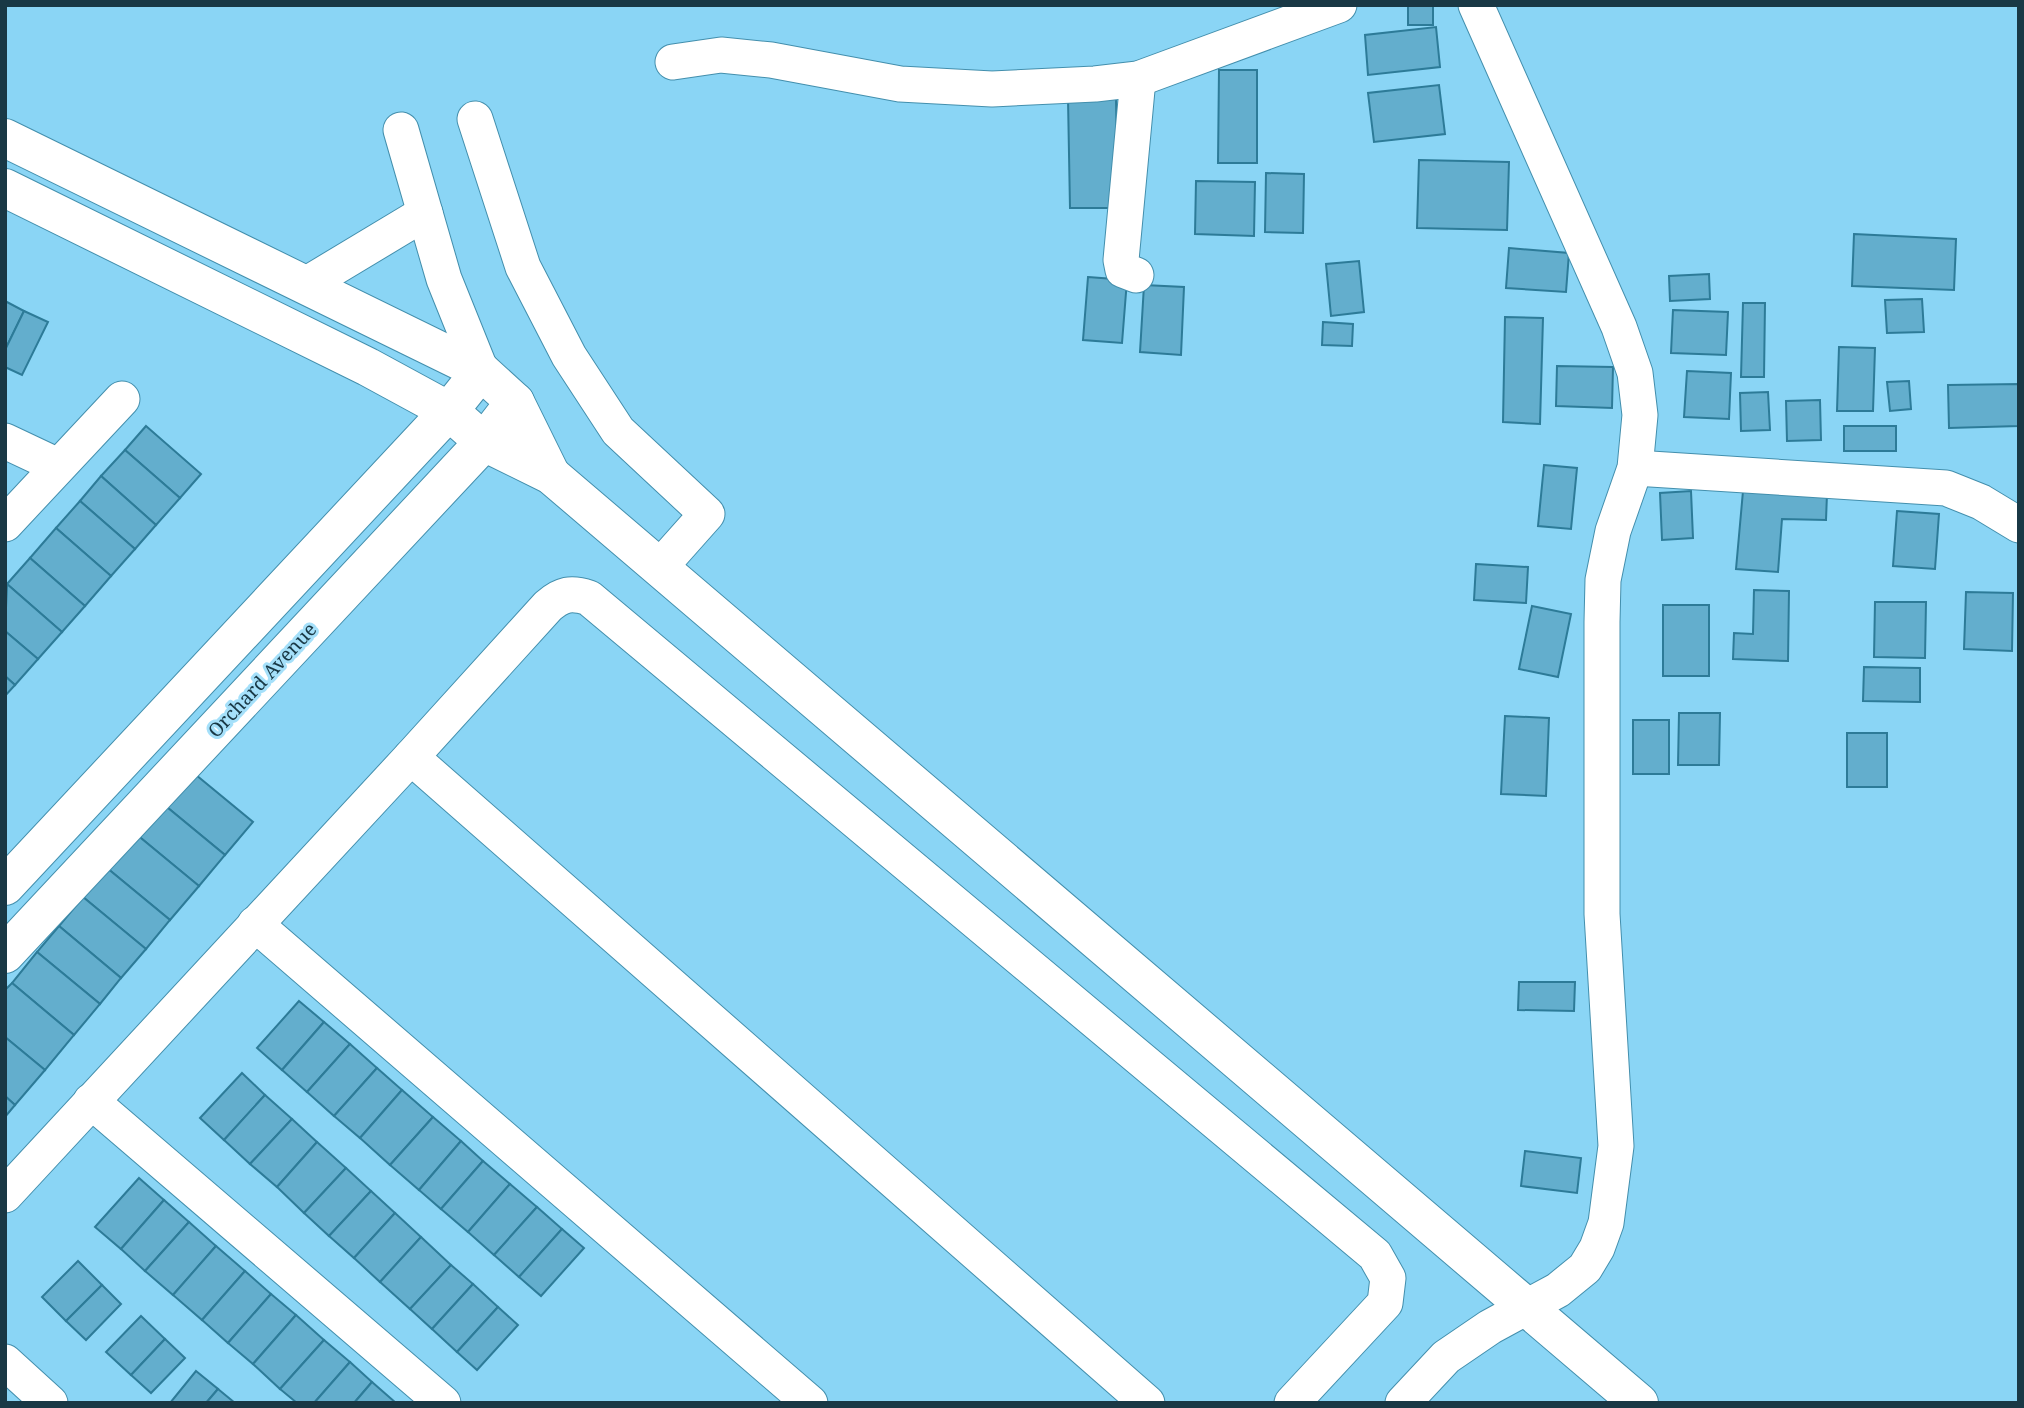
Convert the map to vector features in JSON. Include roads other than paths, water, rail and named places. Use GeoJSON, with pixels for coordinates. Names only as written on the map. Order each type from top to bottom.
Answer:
{"type":"FeatureCollection","features":[{"type":"Feature","properties":{"kind":"street"},"geometry":{"type":"LineString","coordinates":[[673,62],[722,55],[771,60],[900,83],[992,89],[1094,83],[1139,79],[1339,5]]}},
{"type":"Feature","properties":{"kind":"street"},"geometry":{"type":"LineString","coordinates":[[1403,1403],[1446,1357],[1490,1327],[1558,1290],[1585,1268],[1597,1248],[1606,1223],[1616,1146],[1602,914],[1603,580],[1614,531],[1635,468],[1640,415],[1635,373],[1619,327],[1476,5]]}},
{"type":"Feature","properties":{"kind":"street"},"geometry":{"type":"LineString","coordinates":[[1136,275],[1123,270],[1121,260],[1139,79]]}},
{"type":"Feature","properties":{"kind":"street"},"geometry":{"type":"LineString","coordinates":[[475,119],[523,267],[569,356],[618,431],[707,514],[659,568]]}},
{"type":"Feature","properties":{"kind":"street"},"geometry":{"type":"LineString","coordinates":[[401,130],[444,279],[481,371]]}},
{"type":"Feature","properties":{"kind":"street"},"geometry":{"type":"LineString","coordinates":[[5,138],[481,371],[515,402],[551,475]]}},
{"type":"Feature","properties":{"kind":"street"},"geometry":{"type":"LineString","coordinates":[[5,188],[369,367],[449,411],[484,442],[551,475],[1639,1403]]}},
{"type":"Feature","properties":{"kind":"street"},"geometry":{"type":"LineString","coordinates":[[307,284],[425,213]]}},
{"type":"Feature","properties":{"kind":"street"},"geometry":{"type":"LineString","coordinates":[[5,886],[449,411],[481,371]]}},
{"type":"Feature","properties":{"kind":"street"},"geometry":{"type":"LineString","coordinates":[[5,524],[122,399]]}},
{"type":"Feature","properties":{"kind":"street","name":"Orchard Avenue"},"geometry":{"type":"LineString","coordinates":[[5,954],[484,442],[515,402]]}},
{"type":"Feature","properties":{"kind":"street"},"geometry":{"type":"LineString","coordinates":[[5,441],[58,466]]}},
{"type":"Feature","properties":{"kind":"street"},"geometry":{"type":"LineString","coordinates":[[1635,468],[1946,488],[1981,502],[2019,525]]}},
{"type":"Feature","properties":{"kind":"street"},"geometry":{"type":"LineString","coordinates":[[382,482],[418,513]]}},
{"type":"Feature","properties":{"kind":"street"},"geometry":{"type":"LineString","coordinates":[[5,1195],[548,606],[568,594],[589,598],[1375,1255],[1388,1278],[1385,1303],[1292,1403]]}},
{"type":"Feature","properties":{"kind":"street"},"geometry":{"type":"LineString","coordinates":[[411,757],[1147,1403]]}},
{"type":"Feature","properties":{"kind":"street"},"geometry":{"type":"LineString","coordinates":[[256,924],[810,1403]]}},
{"type":"Feature","properties":{"kind":"street"},"geometry":{"type":"LineString","coordinates":[[91,1101],[443,1403]]}},
{"type":"Feature","properties":{"kind":"street"},"geometry":{"type":"LineString","coordinates":[[5,1362],[50,1403]]}}]}
